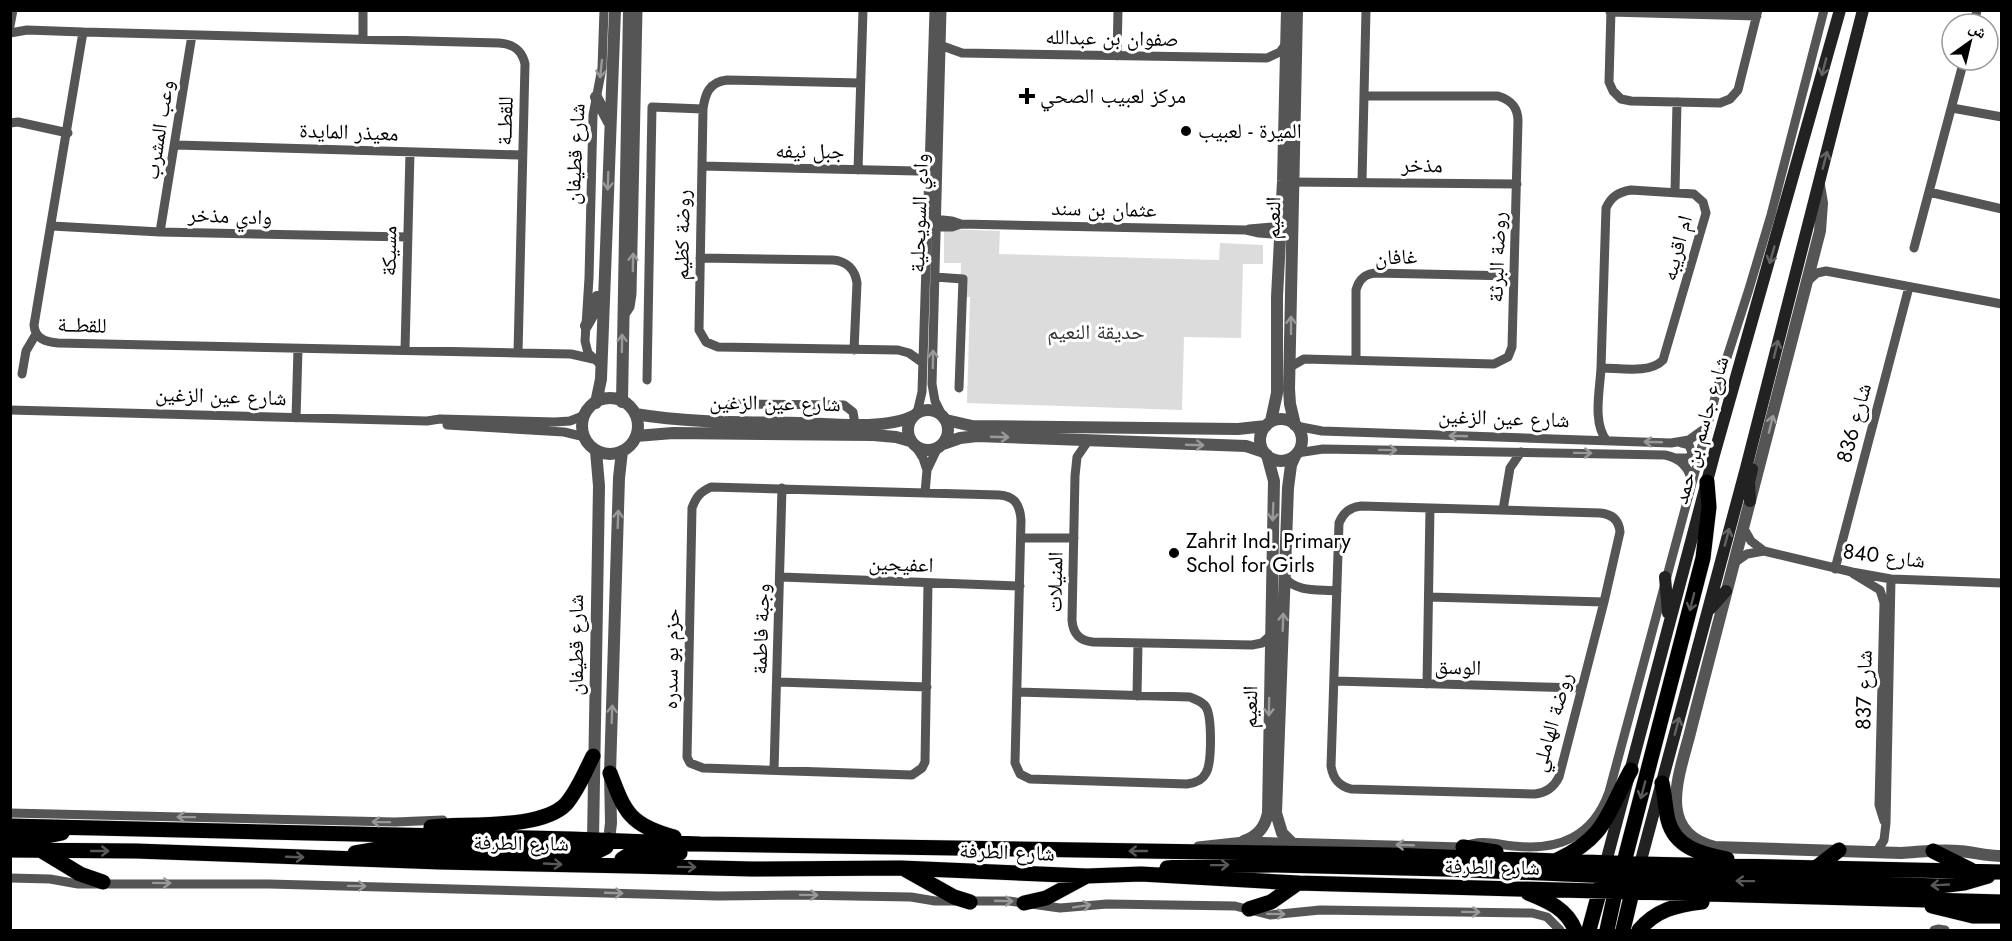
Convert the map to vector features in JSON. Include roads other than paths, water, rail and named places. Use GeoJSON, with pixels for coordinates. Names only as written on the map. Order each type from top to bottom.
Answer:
{"type":"FeatureCollection","features":[{"type":"Feature","properties":{"kind":"main road","name":"شارع جاسم بن حمد"},"geometry":{"type":"LineString","coordinates":[[1622,876],[1630,770],[1669,621],[1699,482],[1839,10]]}},
{"type":"Feature","properties":{"kind":"main road"},"geometry":{"type":"LineString","coordinates":[[1623,930],[1622,876],[1662,783],[1863,10]]}},
{"type":"Feature","properties":{"kind":"main road"},"geometry":{"type":"LineString","coordinates":[[1750,501],[1749,482],[1755,455],[1753,438]]}},
{"type":"Feature","properties":{"kind":"main road"},"geometry":{"type":"LineString","coordinates":[[1607,930],[1703,558],[1708,507],[1699,482]]}},
{"type":"Feature","properties":{"kind":"main road"},"geometry":{"type":"LineString","coordinates":[[1665,577],[1669,621]]}},
{"type":"Feature","properties":{"kind":"main road"},"geometry":{"type":"LineString","coordinates":[[1707,612],[1726,591]]}},
{"type":"Feature","properties":{"kind":"main road"},"geometry":{"type":"LineString","coordinates":[[387,834],[460,825],[528,821],[552,814],[569,800],[593,756]]}},
{"type":"Feature","properties":{"kind":"main road"},"geometry":{"type":"LineString","coordinates":[[1554,861],[1577,850],[1602,826],[1630,770]]}},
{"type":"Feature","properties":{"kind":"main road"},"geometry":{"type":"LineString","coordinates":[[610,773],[626,810],[635,821],[651,830],[700,844]]}},
{"type":"Feature","properties":{"kind":"main road"},"geometry":{"type":"LineString","coordinates":[[1662,783],[1668,821],[1680,841],[1696,852],[1747,867]]}},
{"type":"Feature","properties":{"kind":"main road","name":"شارع الطرفة"},"geometry":{"type":"LineString","coordinates":[[10,826],[387,834],[594,846]]}},
{"type":"Feature","properties":{"kind":"main road"},"geometry":{"type":"LineString","coordinates":[[10,839],[38,838],[80,828]]}},
{"type":"Feature","properties":{"kind":"main road"},"geometry":{"type":"LineString","coordinates":[[334,859],[357,852],[384,848],[594,846],[604,849],[609,840]]}},
{"type":"Feature","properties":{"kind":"main road","name":"شارع الطرفة"},"geometry":{"type":"LineString","coordinates":[[609,840],[700,844],[1172,851],[1554,861],[1622,876],[1731,895],[2001,902]]}},
{"type":"Feature","properties":{"kind":"main road"},"geometry":{"type":"LineString","coordinates":[[594,846],[597,858],[614,866],[623,857],[633,852],[769,855],[841,846]]}},
{"type":"Feature","properties":{"kind":"main road"},"geometry":{"type":"LineString","coordinates":[[1463,847],[1492,851],[1519,860]]}},
{"type":"Feature","properties":{"kind":"main road","name":"شارع الطرفة"},"geometry":{"type":"LineString","coordinates":[[10,850],[136,851],[334,859],[752,869],[901,868],[1088,876],[1141,874],[1298,883],[1600,891],[1622,876],[1747,867],[1999,872]]}},
{"type":"Feature","properties":{"kind":"main road"},"geometry":{"type":"LineString","coordinates":[[1817,867],[1839,850]]}},
{"type":"Feature","properties":{"kind":"main road"},"geometry":{"type":"LineString","coordinates":[[1933,850],[1974,871]]}},
{"type":"Feature","properties":{"kind":"main road"},"geometry":{"type":"LineString","coordinates":[[42,851],[80,874],[103,882]]}},
{"type":"Feature","properties":{"kind":"main road"},"geometry":{"type":"LineString","coordinates":[[1141,874],[1189,866],[1276,865],[1939,886],[1982,879],[1999,872]]}},
{"type":"Feature","properties":{"kind":"main road"},"geometry":{"type":"LineString","coordinates":[[901,868],[954,897],[970,902]]}},
{"type":"Feature","properties":{"kind":"main road"},"geometry":{"type":"LineString","coordinates":[[1024,903],[1046,898],[1088,876]]}},
{"type":"Feature","properties":{"kind":"main road"},"geometry":{"type":"LineString","coordinates":[[1249,909],[1271,902],[1298,883]]}},
{"type":"Feature","properties":{"kind":"main road"},"geometry":{"type":"LineString","coordinates":[[1520,890],[1541,898],[1562,910],[1570,919],[1575,930]]}},
{"type":"Feature","properties":{"kind":"main road"},"geometry":{"type":"LineString","coordinates":[[1589,930],[1600,891]]}},
{"type":"Feature","properties":{"kind":"main road"},"geometry":{"type":"LineString","coordinates":[[1639,930],[1649,920],[1673,906],[1712,902],[1731,895]]}},
{"type":"Feature","properties":{"kind":"main road"},"geometry":{"type":"LineString","coordinates":[[1912,900],[1961,914],[2001,916]]}},
{"type":"Feature","properties":{"kind":"street"},"geometry":{"type":"LineString","coordinates":[[11,25],[13,10]]}},
{"type":"Feature","properties":{"kind":"street"},"geometry":{"type":"LineString","coordinates":[[363,10],[363,39]]}},
{"type":"Feature","properties":{"kind":"street","name":"شارع قطيفان"},"geometry":{"type":"LineString","coordinates":[[585,347],[593,115],[602,68],[604,10]]}},
{"type":"Feature","properties":{"kind":"street","name":"شارع قطيفان"},"geometry":{"type":"LineString","coordinates":[[596,403],[601,384],[597,362],[605,259],[615,10]]}},
{"type":"Feature","properties":{"kind":"street"},"geometry":{"type":"LineString","coordinates":[[622,402],[629,10]]}},
{"type":"Feature","properties":{"kind":"street"},"geometry":{"type":"LineString","coordinates":[[622,318],[630,307],[633,294],[638,10]]}},
{"type":"Feature","properties":{"kind":"street"},"geometry":{"type":"LineString","coordinates":[[858,170],[863,10]]}},
{"type":"Feature","properties":{"kind":"street","name":"وادي السويحلية"},"geometry":{"type":"LineString","coordinates":[[915,414],[922,392],[923,337],[932,223],[937,44],[934,10]]}},
{"type":"Feature","properties":{"kind":"street","name":"وادي السويحلية"},"geometry":{"type":"LineString","coordinates":[[937,44],[942,10]]}},
{"type":"Feature","properties":{"kind":"street"},"geometry":{"type":"LineString","coordinates":[[1112,10],[1114,56]]}},
{"type":"Feature","properties":{"kind":"street"},"geometry":{"type":"LineString","coordinates":[[1114,56],[1118,10]]}},
{"type":"Feature","properties":{"kind":"street","name":"النعيم"},"geometry":{"type":"LineString","coordinates":[[1287,10],[1288,179]]}},
{"type":"Feature","properties":{"kind":"street","name":"النعيم"},"geometry":{"type":"LineString","coordinates":[[1295,426],[1289,396],[1291,349],[1286,231],[1297,10]]}},
{"type":"Feature","properties":{"kind":"street"},"geometry":{"type":"LineString","coordinates":[[1362,182],[1366,10]]}},
{"type":"Feature","properties":{"kind":"street","name":"شارع جاسم بن حمد"},"geometry":{"type":"LineString","coordinates":[[1585,829],[1599,814],[1609,792],[1665,577],[1699,482],[1707,427],[1771,215],[1824,10]]}},
{"type":"Feature","properties":{"kind":"street"},"geometry":{"type":"LineString","coordinates":[[1611,11],[1757,13],[1740,84],[1734,95],[1725,102],[1626,101],[1613,92],[1609,82],[1611,11]]}},
{"type":"Feature","properties":{"kind":"street","name":"للقطــة"},"geometry":{"type":"LineString","coordinates":[[11,25],[27,30]]}},
{"type":"Feature","properties":{"kind":"street","name":"للقطــة"},"geometry":{"type":"LineString","coordinates":[[10,33],[27,30],[485,42],[513,45],[522,54],[525,64],[518,353]]}},
{"type":"Feature","properties":{"kind":"street","name":"للقطــة"},"geometry":{"type":"LineString","coordinates":[[83,32],[68,133],[34,325],[36,334],[45,341],[571,354],[597,362]]}},
{"type":"Feature","properties":{"kind":"street","name":"وعب المشرب"},"geometry":{"type":"LineString","coordinates":[[160,232],[176,145],[192,35]]}},
{"type":"Feature","properties":{"kind":"street","name":"صفوان بن عبدالله"},"geometry":{"type":"LineString","coordinates":[[937,44],[962,53],[1267,58],[1280,52],[1286,44]]}},
{"type":"Feature","properties":{"kind":"street"},"geometry":{"type":"LineString","coordinates":[[1914,248],[1961,72]]}},
{"type":"Feature","properties":{"kind":"street","name":"روضة كظيم"},"geometry":{"type":"LineString","coordinates":[[860,83],[721,80],[708,89],[703,110],[699,330],[701,337],[711,345],[909,352],[923,363]]}},
{"type":"Feature","properties":{"kind":"street","name":"روضة البرثة"},"geometry":{"type":"LineString","coordinates":[[1290,367],[1304,359],[1494,364],[1504,360],[1512,347],[1518,114],[1511,102],[1498,96],[1364,96]]}},
{"type":"Feature","properties":{"kind":"street"},"geometry":{"type":"LineString","coordinates":[[596,97],[610,123]]}},
{"type":"Feature","properties":{"kind":"street"},"geometry":{"type":"LineString","coordinates":[[1676,192],[1677,102]]}},
{"type":"Feature","properties":{"kind":"street"},"geometry":{"type":"LineString","coordinates":[[646,380],[652,107],[703,110]]}},
{"type":"Feature","properties":{"kind":"street"},"geometry":{"type":"LineString","coordinates":[[1952,108],[2001,117]]}},
{"type":"Feature","properties":{"kind":"street"},"geometry":{"type":"LineString","coordinates":[[10,114],[14,122],[68,133]]}},
{"type":"Feature","properties":{"kind":"street","name":"معيذر المايدة"},"geometry":{"type":"LineString","coordinates":[[176,145],[521,155]]}},
{"type":"Feature","properties":{"kind":"street","name":"مسيكة"},"geometry":{"type":"LineString","coordinates":[[405,350],[410,152]]}},
{"type":"Feature","properties":{"kind":"street","name":"جبل نيفه"},"geometry":{"type":"LineString","coordinates":[[702,166],[934,172]]}},
{"type":"Feature","properties":{"kind":"street","name":"مذخر"},"geometry":{"type":"LineString","coordinates":[[1288,179],[1316,183],[1327,181],[1517,184]]}},
{"type":"Feature","properties":{"kind":"street"},"geometry":{"type":"LineString","coordinates":[[1819,185],[1822,222],[1676,792],[1676,811],[1684,830],[1693,839],[1715,847],[1901,853],[1933,850],[2001,856]]}},
{"type":"Feature","properties":{"kind":"street","name":"ام اقريبه"},"geometry":{"type":"LineString","coordinates":[[1589,440],[1598,424],[1606,208],[1613,197],[1624,191],[1694,194],[1699,197],[1706,213],[1666,355],[1659,364],[1649,368],[1601,368]]}},
{"type":"Feature","properties":{"kind":"street"},"geometry":{"type":"LineString","coordinates":[[1929,192],[2001,209]]}},
{"type":"Feature","properties":{"kind":"street","name":"وادي السويحلية"},"geometry":{"type":"LineString","coordinates":[[932,223],[935,277],[932,384],[935,400],[944,418]]}},
{"type":"Feature","properties":{"kind":"street","name":"عثمان بن سند"},"geometry":{"type":"LineString","coordinates":[[932,223],[952,227],[961,224],[1246,230],[1254,227],[1286,231]]}},
{"type":"Feature","properties":{"kind":"street","name":"وادي مذخر"},"geometry":{"type":"LineString","coordinates":[[52,226],[160,232],[408,237]]}},
{"type":"Feature","properties":{"kind":"street","name":"النعيم"},"geometry":{"type":"LineString","coordinates":[[1269,424],[1277,393],[1276,307],[1286,231]]}},
{"type":"Feature","properties":{"kind":"street"},"geometry":{"type":"LineString","coordinates":[[1814,254],[1826,271]]}},
{"type":"Feature","properties":{"kind":"street"},"geometry":{"type":"LineString","coordinates":[[700,258],[833,260],[845,263],[855,273],[857,283],[854,350]]}},
{"type":"Feature","properties":{"kind":"street"},"geometry":{"type":"LineString","coordinates":[[586,326],[595,310],[598,269],[605,259]]}},
{"type":"Feature","properties":{"kind":"street"},"geometry":{"type":"LineString","coordinates":[[1807,282],[1813,275],[1826,271],[2001,304]]}},
{"type":"Feature","properties":{"kind":"street","name":"غافان"},"geometry":{"type":"LineString","coordinates":[[1356,359],[1356,290],[1359,282],[1368,274],[1514,276]]}},
{"type":"Feature","properties":{"kind":"street"},"geometry":{"type":"LineString","coordinates":[[935,277],[963,279],[959,388]]}},
{"type":"Feature","properties":{"kind":"street","name":"شارع 836"},"geometry":{"type":"LineString","coordinates":[[1834,569],[1909,287]]}},
{"type":"Feature","properties":{"kind":"street"},"geometry":{"type":"LineString","coordinates":[[22,374],[26,351],[36,334]]}},
{"type":"Feature","properties":{"kind":"street","name":"روضة كظيم"},"geometry":{"type":"LineString","coordinates":[[897,351],[915,345],[923,337]]}},
{"type":"Feature","properties":{"kind":"street"},"geometry":{"type":"LineString","coordinates":[[585,347],[597,362]]}},
{"type":"Feature","properties":{"kind":"street","name":"للقطــة"},"geometry":{"type":"LineString","coordinates":[[571,354],[585,347]]}},
{"type":"Feature","properties":{"kind":"street"},"geometry":{"type":"LineString","coordinates":[[296,418],[298,349]]}},
{"type":"Feature","properties":{"kind":"street"},"geometry":{"type":"LineString","coordinates":[[1291,349],[1304,359]]}},
{"type":"Feature","properties":{"kind":"street"},"geometry":{"type":"LineString","coordinates":[[609,399],[622,402],[635,414],[638,425],[636,436],[630,446],[622,451],[608,454],[596,451],[585,437],[582,426],[585,415],[596,403],[609,399]]}},
{"type":"Feature","properties":{"kind":"street"},"geometry":{"type":"LineString","coordinates":[[731,404],[844,405],[854,412],[855,424]]}},
{"type":"Feature","properties":{"kind":"street","name":"شارع عين الزغين"},"geometry":{"type":"LineString","coordinates":[[12,409],[427,421],[480,428],[564,432],[585,437]]}},
{"type":"Feature","properties":{"kind":"street"},"geometry":{"type":"LineString","coordinates":[[913,444],[926,451],[960,438],[977,436],[1246,446],[1281,461],[1296,454],[1302,442],[1295,426],[1284,420],[1238,429],[972,426],[944,418],[927,410],[915,414],[907,430],[913,444],[927,470]]}},
{"type":"Feature","properties":{"kind":"street","name":"شارع عين الزغين"},"geometry":{"type":"LineString","coordinates":[[635,414],[694,421],[855,424],[891,423],[915,414]]}},
{"type":"Feature","properties":{"kind":"street","name":"شارع عين الزغين"},"geometry":{"type":"LineString","coordinates":[[427,421],[440,419],[555,422],[570,421],[585,415]]}},
{"type":"Feature","properties":{"kind":"street"},"geometry":{"type":"LineString","coordinates":[[925,493],[927,470],[948,430],[944,418]]}},
{"type":"Feature","properties":{"kind":"street"},"geometry":{"type":"LineString","coordinates":[[1265,454],[1260,442],[1269,424]]}},
{"type":"Feature","properties":{"kind":"street"},"geometry":{"type":"LineString","coordinates":[[1598,424],[1607,441]]}},
{"type":"Feature","properties":{"kind":"street","name":"شارع عين الزغين"},"geometry":{"type":"LineString","coordinates":[[1295,426],[1322,431],[1678,443],[1694,438],[1707,427]]}},
{"type":"Feature","properties":{"kind":"street","name":"شارع عين الزغين"},"geometry":{"type":"LineString","coordinates":[[636,436],[673,433],[873,435],[896,437],[913,444]]}},
{"type":"Feature","properties":{"kind":"street","name":"المنيلات"},"geometry":{"type":"LineString","coordinates":[[1088,441],[1080,451],[1076,463],[1072,620],[1076,634],[1088,642],[1230,645],[1256,645],[1265,642],[1270,636]]}},
{"type":"Feature","properties":{"kind":"street"},"geometry":{"type":"LineString","coordinates":[[1676,458],[1689,458],[1692,453],[1689,445],[1678,443]]}},
{"type":"Feature","properties":{"kind":"street","name":"شارع عين الزغين"},"geometry":{"type":"LineString","coordinates":[[1296,454],[1323,449],[1619,453],[1676,458]]}},
{"type":"Feature","properties":{"kind":"street","name":"شارع قطيفان"},"geometry":{"type":"LineString","coordinates":[[594,846],[593,756],[598,497],[596,451]]}},
{"type":"Feature","properties":{"kind":"street"},"geometry":{"type":"LineString","coordinates":[[609,840],[619,478],[622,451]]}},
{"type":"Feature","properties":{"kind":"street"},"geometry":{"type":"LineString","coordinates":[[1498,451],[1506,459],[1510,468]]}},
{"type":"Feature","properties":{"kind":"street"},"geometry":{"type":"LineString","coordinates":[[1503,510],[1510,468],[1521,452]]}},
{"type":"Feature","properties":{"kind":"street","name":"النعيم"},"geometry":{"type":"LineString","coordinates":[[1244,842],[1260,832],[1268,813],[1274,481],[1265,454]]}},
{"type":"Feature","properties":{"kind":"street","name":"النعيم"},"geometry":{"type":"LineString","coordinates":[[1292,843],[1282,833],[1276,813],[1288,482],[1296,454]]}},
{"type":"Feature","properties":{"kind":"street"},"geometry":{"type":"LineString","coordinates":[[1676,458],[1699,482]]}},
{"type":"Feature","properties":{"kind":"street","name":"حزم بو سدره"},"geometry":{"type":"LineString","coordinates":[[928,583],[925,762],[918,772],[912,775],[703,768],[690,763],[687,757],[692,508],[695,498],[702,491],[711,487],[1009,497],[1019,507],[1021,538],[1015,763],[1016,769],[1024,777],[1030,779],[1187,784],[1199,781],[1209,766],[1210,717],[1199,700],[1190,697],[1017,692]]}},
{"type":"Feature","properties":{"kind":"street","name":"وجبة فاطمة"},"geometry":{"type":"LineString","coordinates":[[774,770],[782,488]]}},
{"type":"Feature","properties":{"kind":"street","name":"روضة الهاملي"},"geometry":{"type":"LineString","coordinates":[[1362,506],[1503,510],[1600,513],[1614,518],[1620,532],[1559,777],[1555,784],[1544,792],[1535,794],[1355,789],[1338,783],[1332,770],[1339,524],[1345,513],[1362,506]]}},
{"type":"Feature","properties":{"kind":"street"},"geometry":{"type":"LineString","coordinates":[[1427,684],[1430,508]]}},
{"type":"Feature","properties":{"kind":"street"},"geometry":{"type":"LineString","coordinates":[[1743,527],[1751,541],[1764,551]]}},
{"type":"Feature","properties":{"kind":"street"},"geometry":{"type":"LineString","coordinates":[[1021,538],[1074,538]]}},
{"type":"Feature","properties":{"kind":"street"},"geometry":{"type":"LineString","coordinates":[[1734,563],[1747,554],[1764,551]]}},
{"type":"Feature","properties":{"kind":"street","name":"شارع 840"},"geometry":{"type":"LineString","coordinates":[[1764,551],[1834,569],[1891,579],[2001,583]]}},
{"type":"Feature","properties":{"kind":"street","name":"شارع 837"},"geometry":{"type":"LineString","coordinates":[[1852,572],[1880,590],[1884,603],[1879,805],[1881,816],[1886,823]]}},
{"type":"Feature","properties":{"kind":"street","name":"اعفيجين"},"geometry":{"type":"LineString","coordinates":[[781,577],[1020,586]]}},
{"type":"Feature","properties":{"kind":"street"},"geometry":{"type":"LineString","coordinates":[[1284,577],[1300,588],[1337,591]]}},
{"type":"Feature","properties":{"kind":"street","name":"شارع 837"},"geometry":{"type":"LineString","coordinates":[[1876,851],[1884,840],[1886,823],[1891,579]]}},
{"type":"Feature","properties":{"kind":"street"},"geometry":{"type":"LineString","coordinates":[[1284,599],[1292,591],[1300,588]]}},
{"type":"Feature","properties":{"kind":"street"},"geometry":{"type":"LineString","coordinates":[[1429,597],[1604,602]]}},
{"type":"Feature","properties":{"kind":"street"},"geometry":{"type":"LineString","coordinates":[[1137,696],[1138,643]]}},
{"type":"Feature","properties":{"kind":"street","name":"الوسق"},"geometry":{"type":"LineString","coordinates":[[1335,681],[1581,688]]}},
{"type":"Feature","properties":{"kind":"street"},"geometry":{"type":"LineString","coordinates":[[778,682],[927,687]]}},
{"type":"Feature","properties":{"kind":"street","name":"شارع الطرفة"},"geometry":{"type":"LineString","coordinates":[[10,813],[395,822],[432,819],[460,825]]}},
{"type":"Feature","properties":{"kind":"street","name":"شارع الطرفة"},"geometry":{"type":"LineString","coordinates":[[1172,851],[1211,844],[1244,842],[1463,847],[1478,842],[1527,847],[1552,846],[1566,842],[1585,829]]}},
{"type":"Feature","properties":{"kind":"street"},"geometry":{"type":"LineString","coordinates":[[10,878],[50,879],[78,884],[103,882],[360,886],[718,896],[911,897],[935,901],[1024,903],[1070,908],[1107,904],[1234,906],[1261,914],[1278,915],[1320,910],[1532,913],[1547,916],[1559,928]]}},
{"type":"Feature","properties":{"kind":"street"},"geometry":{"type":"LineString","coordinates":[[1934,930],[1946,930]]}},
{"type":"Feature","properties":{"kind":"place","name":"مركز لعبيب الصحي"},"geometry":{"type":"Point","coordinates":[1027,96]}},
{"type":"Feature","properties":{"kind":"place","name":"الميرة - لعبيب"},"geometry":{"type":"Point","coordinates":[1186,131]}},
{"type":"Feature","properties":{"kind":"place","name":"Zahrit Ind. Primary Schol for Girls"},"geometry":{"type":"Point","coordinates":[1174,553]}},
{"type":"Feature","properties":{"kind":"park label","name":"حديقة النعيم"},"geometry":{"type":"Point","coordinates":[1096,332]}}]}
